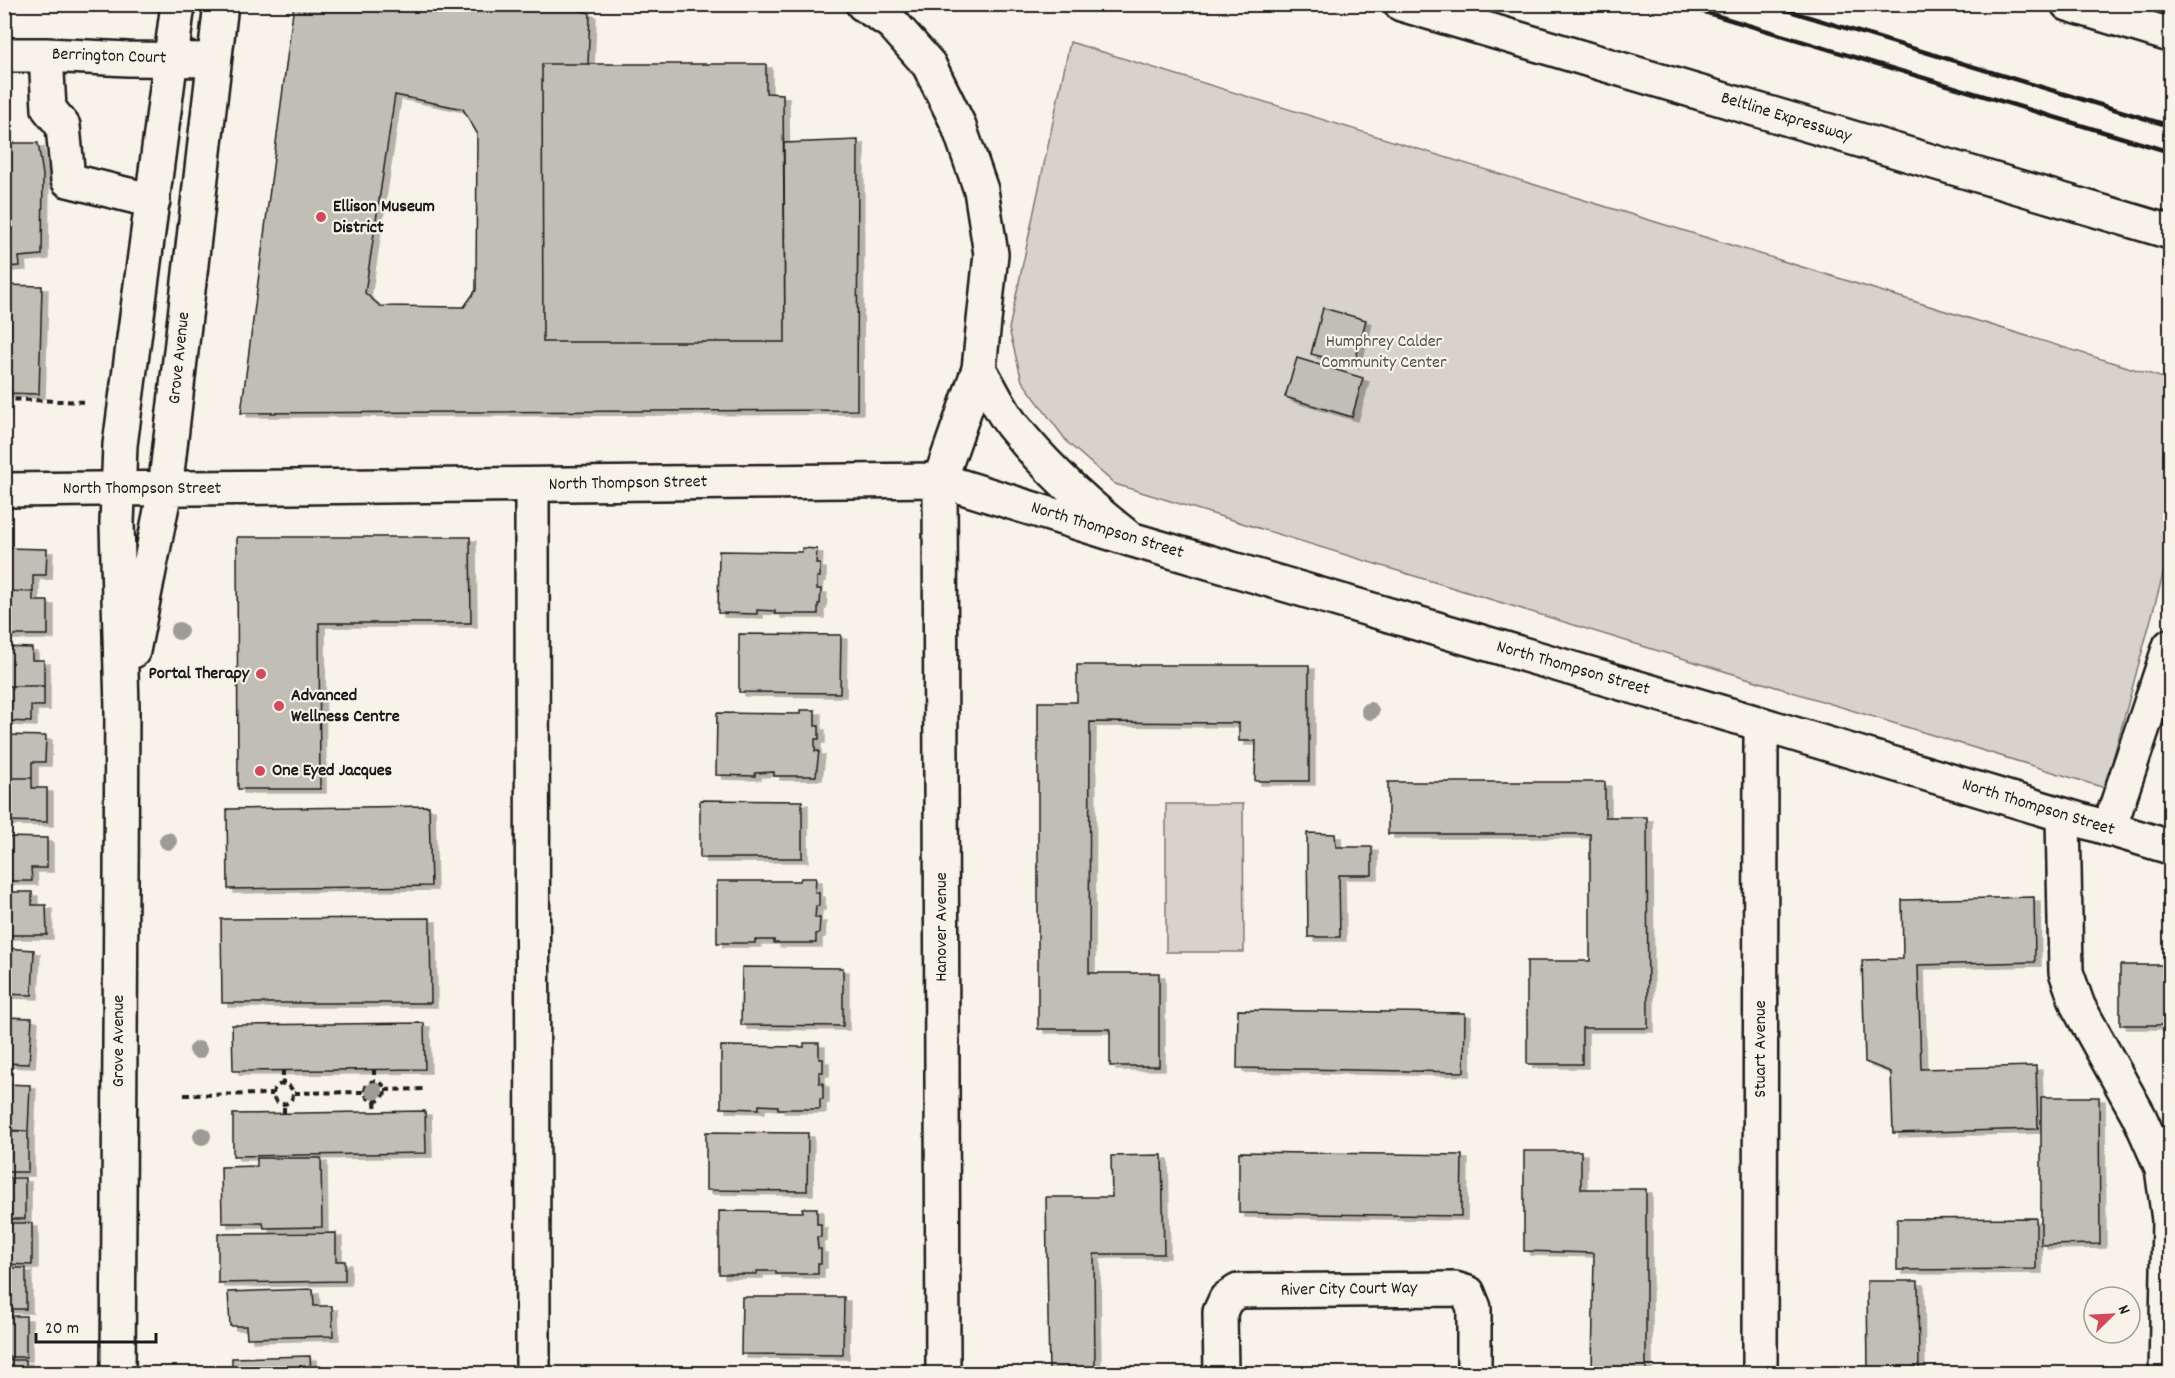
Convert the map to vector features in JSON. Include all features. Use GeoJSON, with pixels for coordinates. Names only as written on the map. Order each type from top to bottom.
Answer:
{"type":"FeatureCollection","features":[{"type":"Feature","properties":{"kind":"main road","name":"Grove Avenue"},"geometry":{"type":"LineString","coordinates":[[118,1374],[122,709],[117,523],[120,430],[153,201],[178,4]]}},
{"type":"Feature","properties":{"kind":"main road","name":"Grove Avenue"},"geometry":{"type":"LineString","coordinates":[[122,709],[165,490],[221,4]]}},
{"type":"Feature","properties":{"kind":"main road","name":"Hanover Avenue"},"geometry":{"type":"LineString","coordinates":[[863,4],[892,23],[929,65],[958,124],[981,190],[991,254],[979,369],[940,480],[943,1374]]}},
{"type":"Feature","properties":{"kind":"main road","name":"Beltline Expressway"},"geometry":{"type":"LineString","coordinates":[[1401,4],[2170,232]]}},
{"type":"Feature","properties":{"kind":"main road"},"geometry":{"type":"LineString","coordinates":[[2068,4],[2170,35]]}},
{"type":"Feature","properties":{"kind":"main road","name":"Berrington Court"},"geometry":{"type":"LineString","coordinates":[[4,55],[214,60]]}},
{"type":"Feature","properties":{"kind":"main road"},"geometry":{"type":"LineString","coordinates":[[46,55],[50,109],[63,126],[68,180],[153,201]]}},
{"type":"Feature","properties":{"kind":"main road"},"geometry":{"type":"LineString","coordinates":[[979,369],[1011,424],[1048,466],[1092,509],[1130,539]]}},
{"type":"Feature","properties":{"kind":"main road","name":"North Thompson Street"},"geometry":{"type":"LineString","coordinates":[[4,490],[940,480],[1130,539],[2170,847]]}},
{"type":"Feature","properties":{"kind":"main road"},"geometry":{"type":"LineString","coordinates":[[532,485],[533,1374]]}},
{"type":"Feature","properties":{"kind":"main road"},"geometry":{"type":"LineString","coordinates":[[2109,829],[2170,646]]}},
{"type":"Feature","properties":{"kind":"main road","name":"Stuart Avenue"},"geometry":{"type":"LineString","coordinates":[[1760,1374],[1761,724]]}},
{"type":"Feature","properties":{"kind":"main road"},"geometry":{"type":"LineString","coordinates":[[2063,816],[2066,972],[2078,1006],[2139,1116],[2163,1168],[2169,1220],[2166,1374]]}},
{"type":"Feature","properties":{"kind":"main road","name":"River City Court Way"},"geometry":{"type":"LineString","coordinates":[[1221,1374],[1220,1312],[1226,1299],[1238,1291],[1455,1289],[1467,1293],[1474,1308],[1474,1374]]}},
{"type":"Feature","properties":{"kind":"path"},"geometry":{"type":"LineString","coordinates":[[4,399],[87,402]]}},
{"type":"Feature","properties":{"kind":"path"},"geometry":{"type":"LineString","coordinates":[[374,1069],[374,1081]]}},
{"type":"Feature","properties":{"kind":"path"},"geometry":{"type":"LineString","coordinates":[[283,1070],[283,1084]]}},
{"type":"Feature","properties":{"kind":"path"},"geometry":{"type":"LineString","coordinates":[[364,1092],[369,1100],[382,1099],[385,1090],[382,1084],[374,1081]]}},
{"type":"Feature","properties":{"kind":"path"},"geometry":{"type":"LineString","coordinates":[[364,1092],[367,1085],[374,1081]]}},
{"type":"Feature","properties":{"kind":"path"},"geometry":{"type":"LineString","coordinates":[[283,1084],[291,1087],[294,1093],[292,1099],[284,1104]]}},
{"type":"Feature","properties":{"kind":"path"},"geometry":{"type":"LineString","coordinates":[[283,1084],[276,1088],[273,1094],[275,1100],[284,1104]]}},
{"type":"Feature","properties":{"kind":"path"},"geometry":{"type":"LineString","coordinates":[[385,1090],[426,1089]]}},
{"type":"Feature","properties":{"kind":"path"},"geometry":{"type":"LineString","coordinates":[[294,1093],[364,1092]]}},
{"type":"Feature","properties":{"kind":"path"},"geometry":{"type":"LineString","coordinates":[[184,1095],[273,1094]]}},
{"type":"Feature","properties":{"kind":"path"},"geometry":{"type":"LineString","coordinates":[[375,1101],[376,1112]]}},
{"type":"Feature","properties":{"kind":"path"},"geometry":{"type":"LineString","coordinates":[[284,1104],[284,1113]]}},
{"type":"Feature","properties":{"kind":"green space","name":"Humphrey Calder Community Center"},"geometry":{"type":"Polygon","coordinates":[[[1070,42],[2170,380],[2170,549],[2105,788],[1115,484],[1068,443],[1022,381],[1009,329],[1070,42]]]}},
{"type":"Feature","properties":{"kind":"green space"},"geometry":{"type":"Polygon","coordinates":[[[1166,804],[1243,804],[1244,952],[1166,952],[1166,804]]]}},
{"type":"Feature","properties":{"kind":"building","name":"Ellison Museum District"},"geometry":{"type":"Polygon","coordinates":[[[294,4],[555,4],[590,13],[588,64],[542,64],[543,342],[785,342],[784,143],[858,140],[857,410],[241,413],[294,4]],[[395,95],[365,293],[380,306],[464,307],[476,290],[477,133],[463,109],[395,95]]]}},
{"type":"Feature","properties":{"kind":"building"},"geometry":{"type":"Polygon","coordinates":[[[542,64],[766,64],[766,93],[783,94],[785,342],[543,342],[542,64]]]}},
{"type":"Feature","properties":{"kind":"building"},"geometry":{"type":"Polygon","coordinates":[[[4,143],[38,143],[43,175],[42,255],[19,257],[20,266],[4,267],[4,143]]]}},
{"type":"Feature","properties":{"kind":"building"},"geometry":{"type":"Polygon","coordinates":[[[4,285],[42,286],[39,394],[4,393],[4,285]]]}},
{"type":"Feature","properties":{"kind":"building"},"geometry":{"type":"Polygon","coordinates":[[[1323,308],[1366,320],[1354,365],[1311,354],[1323,308]]]}},
{"type":"Feature","properties":{"kind":"building"},"geometry":{"type":"Polygon","coordinates":[[[1297,358],[1363,378],[1352,417],[1285,397],[1297,358]]]}},
{"type":"Feature","properties":{"kind":"building","name":"Advanced Wellness Centre"},"geometry":{"type":"Polygon","coordinates":[[[237,537],[470,537],[471,623],[319,623],[320,789],[238,789],[237,537]]]}},
{"type":"Feature","properties":{"kind":"building"},"geometry":{"type":"Polygon","coordinates":[[[4,548],[47,549],[46,575],[33,575],[33,592],[4,591],[4,548]]]}},
{"type":"Feature","properties":{"kind":"building"},"geometry":{"type":"Polygon","coordinates":[[[802,548],[817,549],[816,564],[820,564],[820,577],[817,577],[817,589],[821,589],[818,614],[775,614],[775,611],[757,610],[757,614],[718,613],[719,551],[802,552],[802,548]]]}},
{"type":"Feature","properties":{"kind":"building"},"geometry":{"type":"Polygon","coordinates":[[[4,591],[33,592],[33,601],[48,601],[48,635],[4,635],[4,591]]]}},
{"type":"Feature","properties":{"kind":"building"},"geometry":{"type":"Polygon","coordinates":[[[739,634],[841,635],[840,693],[739,692],[739,634]]]}},
{"type":"Feature","properties":{"kind":"building"},"geometry":{"type":"Polygon","coordinates":[[[4,647],[32,648],[32,660],[44,660],[44,686],[4,686],[4,647]]]}},
{"type":"Feature","properties":{"kind":"building"},"geometry":{"type":"Polygon","coordinates":[[[1077,665],[1309,665],[1309,781],[1255,781],[1256,741],[1239,741],[1239,723],[1090,722],[1089,973],[1159,973],[1159,1066],[1110,1066],[1110,1029],[1038,1029],[1038,702],[1077,702],[1077,665]]]}},
{"type":"Feature","properties":{"kind":"building"},"geometry":{"type":"Polygon","coordinates":[[[4,686],[44,686],[44,706],[31,706],[31,722],[4,721],[4,686]]]}},
{"type":"Feature","properties":{"kind":"building"},"geometry":{"type":"Polygon","coordinates":[[[800,710],[815,710],[815,726],[819,726],[819,739],[815,739],[815,751],[819,751],[816,776],[774,776],[774,772],[755,773],[755,776],[716,775],[717,713],[800,714],[800,710]]]}},
{"type":"Feature","properties":{"kind":"building"},"geometry":{"type":"Polygon","coordinates":[[[4,735],[46,736],[45,762],[32,762],[32,778],[4,778],[4,735]]]}},
{"type":"Feature","properties":{"kind":"building"},"geometry":{"type":"Polygon","coordinates":[[[4,778],[32,778],[32,788],[47,788],[47,822],[4,821],[4,778]]]}},
{"type":"Feature","properties":{"kind":"building"},"geometry":{"type":"Polygon","coordinates":[[[1388,782],[1605,782],[1605,817],[1647,817],[1648,1028],[1582,1028],[1582,1064],[1527,1064],[1527,961],[1590,961],[1590,834],[1388,834],[1388,782]]]}},
{"type":"Feature","properties":{"kind":"building"},"geometry":{"type":"Polygon","coordinates":[[[700,800],[802,801],[802,858],[700,858],[700,800]]]}},
{"type":"Feature","properties":{"kind":"building"},"geometry":{"type":"Polygon","coordinates":[[[429,806],[431,886],[228,889],[227,809],[429,806]]]}},
{"type":"Feature","properties":{"kind":"building"},"geometry":{"type":"Polygon","coordinates":[[[1307,833],[1335,834],[1336,847],[1372,847],[1372,875],[1339,875],[1340,937],[1308,937],[1307,833]]]}},
{"type":"Feature","properties":{"kind":"building"},"geometry":{"type":"Polygon","coordinates":[[[4,837],[47,838],[47,868],[31,868],[32,881],[4,881],[4,837]]]}},
{"type":"Feature","properties":{"kind":"building"},"geometry":{"type":"Polygon","coordinates":[[[801,878],[816,878],[815,893],[819,893],[819,906],[816,906],[815,918],[820,918],[816,943],[774,943],[774,940],[755,940],[755,943],[717,943],[717,881],[800,881],[801,878]]]}},
{"type":"Feature","properties":{"kind":"building"},"geometry":{"type":"Polygon","coordinates":[[[4,892],[32,892],[32,905],[46,905],[47,935],[4,935],[4,892]]]}},
{"type":"Feature","properties":{"kind":"building"},"geometry":{"type":"Polygon","coordinates":[[[2034,897],[2035,962],[1918,965],[1921,1069],[2036,1066],[2038,1129],[1893,1133],[1891,1072],[1865,1062],[1862,960],[1903,959],[1902,900],[2034,897]]]}},
{"type":"Feature","properties":{"kind":"building"},"geometry":{"type":"Polygon","coordinates":[[[430,918],[431,1003],[222,1003],[221,919],[430,918]]]}},
{"type":"Feature","properties":{"kind":"building"},"geometry":{"type":"Polygon","coordinates":[[[4,948],[34,950],[32,995],[4,994],[4,948]]]}},
{"type":"Feature","properties":{"kind":"building"},"geometry":{"type":"Polygon","coordinates":[[[2120,965],[2170,965],[2170,1025],[2120,1025],[2120,965]]]}},
{"type":"Feature","properties":{"kind":"building"},"geometry":{"type":"Polygon","coordinates":[[[742,967],[843,968],[843,1026],[741,1025],[742,967]]]}},
{"type":"Feature","properties":{"kind":"building"},"geometry":{"type":"Polygon","coordinates":[[[1238,1010],[1465,1013],[1464,1072],[1237,1068],[1238,1010]]]}},
{"type":"Feature","properties":{"kind":"building"},"geometry":{"type":"Polygon","coordinates":[[[4,1017],[32,1018],[29,1064],[4,1063],[4,1017]]]}},
{"type":"Feature","properties":{"kind":"building"},"geometry":{"type":"Polygon","coordinates":[[[424,1023],[425,1069],[233,1071],[232,1025],[424,1023]]]}},
{"type":"Feature","properties":{"kind":"building"},"geometry":{"type":"Polygon","coordinates":[[[804,1043],[819,1043],[819,1059],[823,1059],[823,1072],[819,1072],[819,1083],[823,1083],[823,1099],[820,1099],[820,1109],[778,1109],[778,1106],[759,1105],[759,1109],[721,1108],[721,1046],[804,1047],[804,1043]]]}},
{"type":"Feature","properties":{"kind":"building"},"geometry":{"type":"Polygon","coordinates":[[[4,1084],[30,1085],[28,1131],[4,1130],[4,1084]]]}},
{"type":"Feature","properties":{"kind":"building"},"geometry":{"type":"Polygon","coordinates":[[[2041,1097],[2099,1097],[2100,1244],[2041,1245],[2041,1097]]]}},
{"type":"Feature","properties":{"kind":"building"},"geometry":{"type":"Polygon","coordinates":[[[425,1111],[426,1153],[233,1156],[233,1114],[425,1111]]]}},
{"type":"Feature","properties":{"kind":"building"},"geometry":{"type":"Polygon","coordinates":[[[4,1131],[28,1131],[28,1172],[4,1172],[4,1131]]]}},
{"type":"Feature","properties":{"kind":"building"},"geometry":{"type":"Polygon","coordinates":[[[706,1132],[808,1133],[807,1191],[706,1190],[706,1132]]]}},
{"type":"Feature","properties":{"kind":"building"},"geometry":{"type":"Polygon","coordinates":[[[1524,1151],[1581,1151],[1581,1189],[1646,1189],[1646,1374],[1592,1374],[1594,1253],[1524,1251],[1524,1151]]]}},
{"type":"Feature","properties":{"kind":"building"},"geometry":{"type":"Polygon","coordinates":[[[1239,1152],[1462,1155],[1461,1216],[1239,1213],[1239,1152]]]}},
{"type":"Feature","properties":{"kind":"building"},"geometry":{"type":"Polygon","coordinates":[[[1162,1155],[1164,1254],[1094,1254],[1095,1374],[1049,1374],[1046,1197],[1112,1197],[1111,1156],[1162,1155]]]}},
{"type":"Feature","properties":{"kind":"building"},"geometry":{"type":"Polygon","coordinates":[[[257,1158],[321,1158],[322,1227],[264,1228],[263,1223],[222,1223],[221,1167],[257,1166],[257,1158]]]}},
{"type":"Feature","properties":{"kind":"building"},"geometry":{"type":"Polygon","coordinates":[[[4,1178],[25,1178],[25,1219],[4,1219],[4,1178]]]}},
{"type":"Feature","properties":{"kind":"building"},"geometry":{"type":"Polygon","coordinates":[[[802,1208],[817,1208],[817,1224],[821,1224],[821,1237],[817,1237],[818,1249],[821,1249],[818,1274],[776,1274],[776,1271],[757,1271],[757,1274],[719,1274],[719,1211],[803,1212],[802,1208]]]}},
{"type":"Feature","properties":{"kind":"building"},"geometry":{"type":"Polygon","coordinates":[[[2036,1218],[2036,1269],[1897,1270],[1897,1219],[2036,1218]]]}},
{"type":"Feature","properties":{"kind":"building"},"geometry":{"type":"Polygon","coordinates":[[[4,1223],[32,1223],[32,1265],[4,1264],[4,1223]]]}},
{"type":"Feature","properties":{"kind":"building"},"geometry":{"type":"Polygon","coordinates":[[[336,1233],[336,1261],[345,1261],[345,1281],[218,1283],[218,1234],[336,1233]]]}},
{"type":"Feature","properties":{"kind":"building"},"geometry":{"type":"Polygon","coordinates":[[[4,1268],[26,1268],[26,1309],[4,1309],[4,1268]]]}},
{"type":"Feature","properties":{"kind":"building"},"geometry":{"type":"Polygon","coordinates":[[[1867,1281],[1918,1281],[1919,1374],[1868,1374],[1867,1281]]]}},
{"type":"Feature","properties":{"kind":"building"},"geometry":{"type":"Polygon","coordinates":[[[313,1289],[314,1306],[332,1306],[333,1336],[247,1338],[246,1326],[230,1326],[228,1292],[313,1289]]]}},
{"type":"Feature","properties":{"kind":"building"},"geometry":{"type":"Polygon","coordinates":[[[742,1297],[844,1297],[843,1355],[741,1354],[742,1297]]]}},
{"type":"Feature","properties":{"kind":"building"},"geometry":{"type":"Polygon","coordinates":[[[4,1316],[26,1316],[26,1357],[4,1357],[4,1316]]]}},
{"type":"Feature","properties":{"kind":"building"},"geometry":{"type":"Polygon","coordinates":[[[310,1356],[311,1374],[232,1374],[232,1358],[310,1356]]]}},
{"type":"Feature","properties":{"kind":"building"},"geometry":{"type":"Polygon","coordinates":[[[4,1360],[26,1360],[26,1374],[4,1374],[4,1360]]]}},
{"type":"Feature","properties":{"kind":"railway"},"geometry":{"type":"LineString","coordinates":[[1678,4],[2170,152]]}},
{"type":"Feature","properties":{"kind":"railway"},"geometry":{"type":"LineString","coordinates":[[1766,4],[2170,126]]}},
{"type":"Feature","properties":{"kind":"place","name":"Ellison Museum District"},"geometry":{"type":"Point","coordinates":[321,217]}},
{"type":"Feature","properties":{"kind":"place","name":"Portal Therapy"},"geometry":{"type":"Point","coordinates":[261,674]}},
{"type":"Feature","properties":{"kind":"place","name":"Advanced Wellness Centre"},"geometry":{"type":"Point","coordinates":[279,706]}},
{"type":"Feature","properties":{"kind":"place","name":"One Eyed Jacques"},"geometry":{"type":"Point","coordinates":[260,771]}}]}
